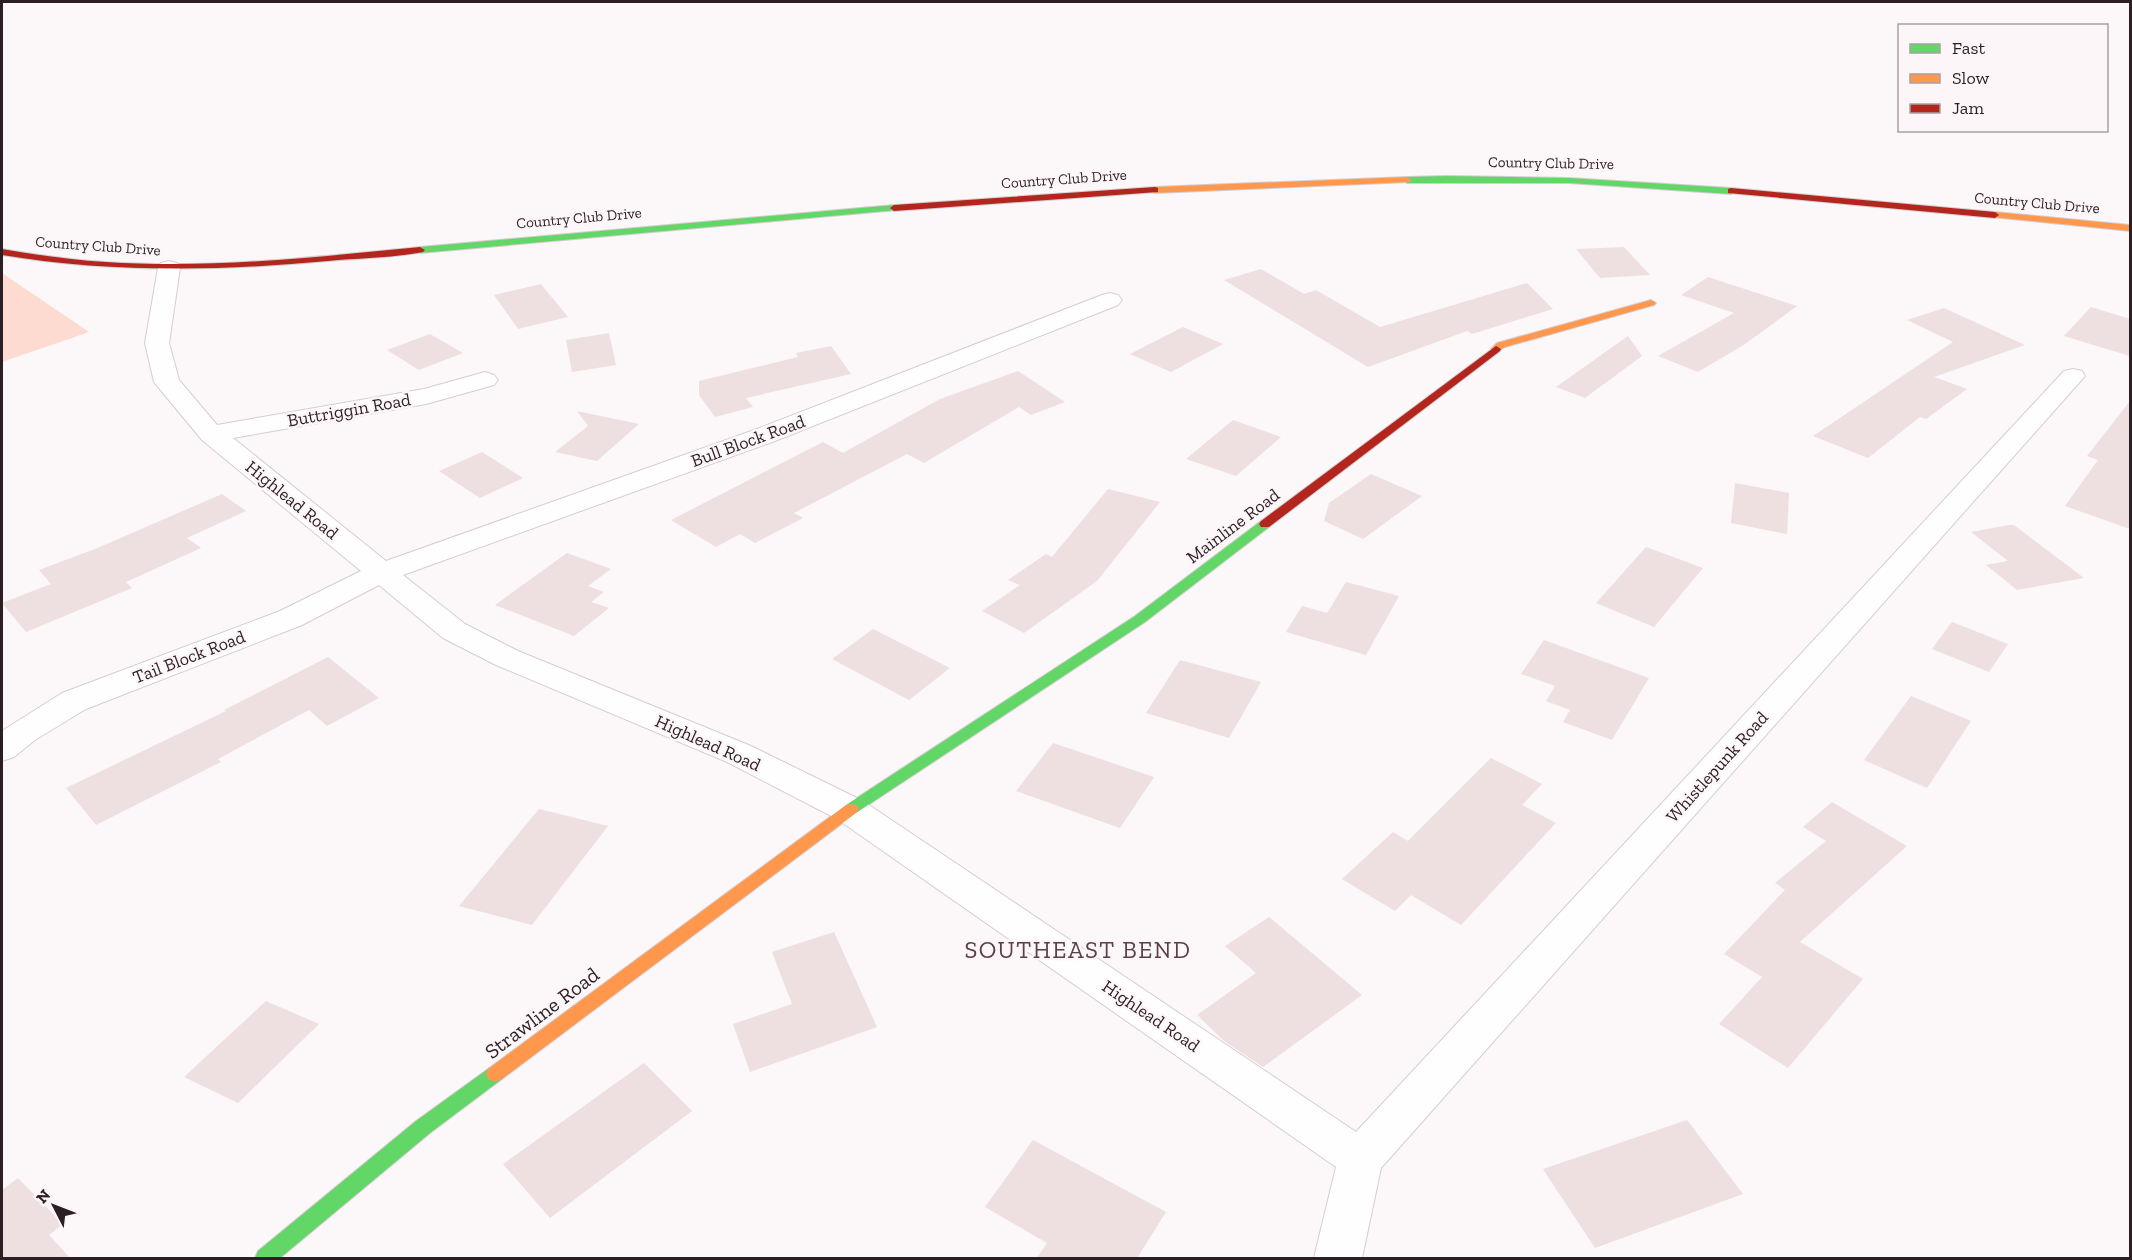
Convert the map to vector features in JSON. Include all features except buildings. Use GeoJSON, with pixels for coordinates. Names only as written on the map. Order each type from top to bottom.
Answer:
{"type":"FeatureCollection","features":[{"type":"Feature","properties":{"kind":"street","name":"Country Club Drive"},"geometry":{"type":"LineString","coordinates":[[2,252],[30,259],[170,268],[246,266],[911,206],[1096,192],[1479,177],[1564,178],[1647,183],[2130,228]]}},
{"type":"Feature","properties":{"kind":"street","name":"Highlead Road"},"geometry":{"type":"LineString","coordinates":[[170,268],[157,343],[167,382],[211,434],[454,631],[497,653],[739,754],[850,810],[1360,1159]]}},
{"type":"Feature","properties":{"kind":"street","name":"Bull Block Road"},"geometry":{"type":"LineString","coordinates":[[382,572],[766,435],[1110,300]]}},
{"type":"Feature","properties":{"kind":"street","name":"Mainline Road"},"geometry":{"type":"LineString","coordinates":[[850,810],[1140,619],[1501,345],[1651,303]]}},
{"type":"Feature","properties":{"kind":"street","name":"Whistlepunk Road"},"geometry":{"type":"LineString","coordinates":[[1360,1159],[2073,376]]}},
{"type":"Feature","properties":{"kind":"street","name":"Buttriggin Road"},"geometry":{"type":"LineString","coordinates":[[211,434],[426,396],[485,380]]}},
{"type":"Feature","properties":{"kind":"street","name":"Tail Block Road"},"geometry":{"type":"LineString","coordinates":[[2,750],[23,732],[74,701],[291,618],[382,572]]}},
{"type":"Feature","properties":{"kind":"street","name":"Strawline Road"},"geometry":{"type":"LineString","coordinates":[[265,1258],[423,1127],[850,810]]}},
{"type":"Feature","properties":{"kind":"street"},"geometry":{"type":"LineString","coordinates":[[1338,1258],[1360,1159]]}},
{"type":"Feature","properties":{"kind":"shaded area"},"geometry":{"type":"Polygon","coordinates":[[[2,273],[89,332],[2,362],[2,273]]]}},
{"type":"Feature","properties":{"kind":"traffic: fast"},"geometry":{"type":"LineString","coordinates":[[1407,180],[1569,180],[1731,191]]}},
{"type":"Feature","properties":{"kind":"traffic: fast"},"geometry":{"type":"LineString","coordinates":[[420,250],[894,208]]}},
{"type":"Feature","properties":{"kind":"traffic: fast"},"geometry":{"type":"LineString","coordinates":[[851,809],[1140,619],[1265,524]]}},
{"type":"Feature","properties":{"kind":"traffic: fast"},"geometry":{"type":"LineString","coordinates":[[265,1258],[423,1127],[495,1074]]}},
{"type":"Feature","properties":{"kind":"traffic: slow"},"geometry":{"type":"LineString","coordinates":[[1155,190],[1407,180]]}},
{"type":"Feature","properties":{"kind":"traffic: slow"},"geometry":{"type":"LineString","coordinates":[[1995,215],[2130,228]]}},
{"type":"Feature","properties":{"kind":"traffic: slow"},"geometry":{"type":"LineString","coordinates":[[1496,349],[1501,345],[1651,303]]}},
{"type":"Feature","properties":{"kind":"traffic: slow"},"geometry":{"type":"LineString","coordinates":[[495,1074],[851,809]]}},
{"type":"Feature","properties":{"kind":"traffic: jam"},"geometry":{"type":"LineString","coordinates":[[894,208],[1155,190]]}},
{"type":"Feature","properties":{"kind":"traffic: jam"},"geometry":{"type":"LineString","coordinates":[[1731,191],[1995,215]]}},
{"type":"Feature","properties":{"kind":"traffic: jam"},"geometry":{"type":"LineString","coordinates":[[2,252],[106,265],[159,267],[316,260],[420,250]]}},
{"type":"Feature","properties":{"kind":"traffic: jam"},"geometry":{"type":"LineString","coordinates":[[1265,524],[1496,349]]}},
{"type":"Feature","properties":{"kind":"district","name":"SOUTHEAST BEND"},"geometry":{"type":"Point","coordinates":[1078,950]}}]}
